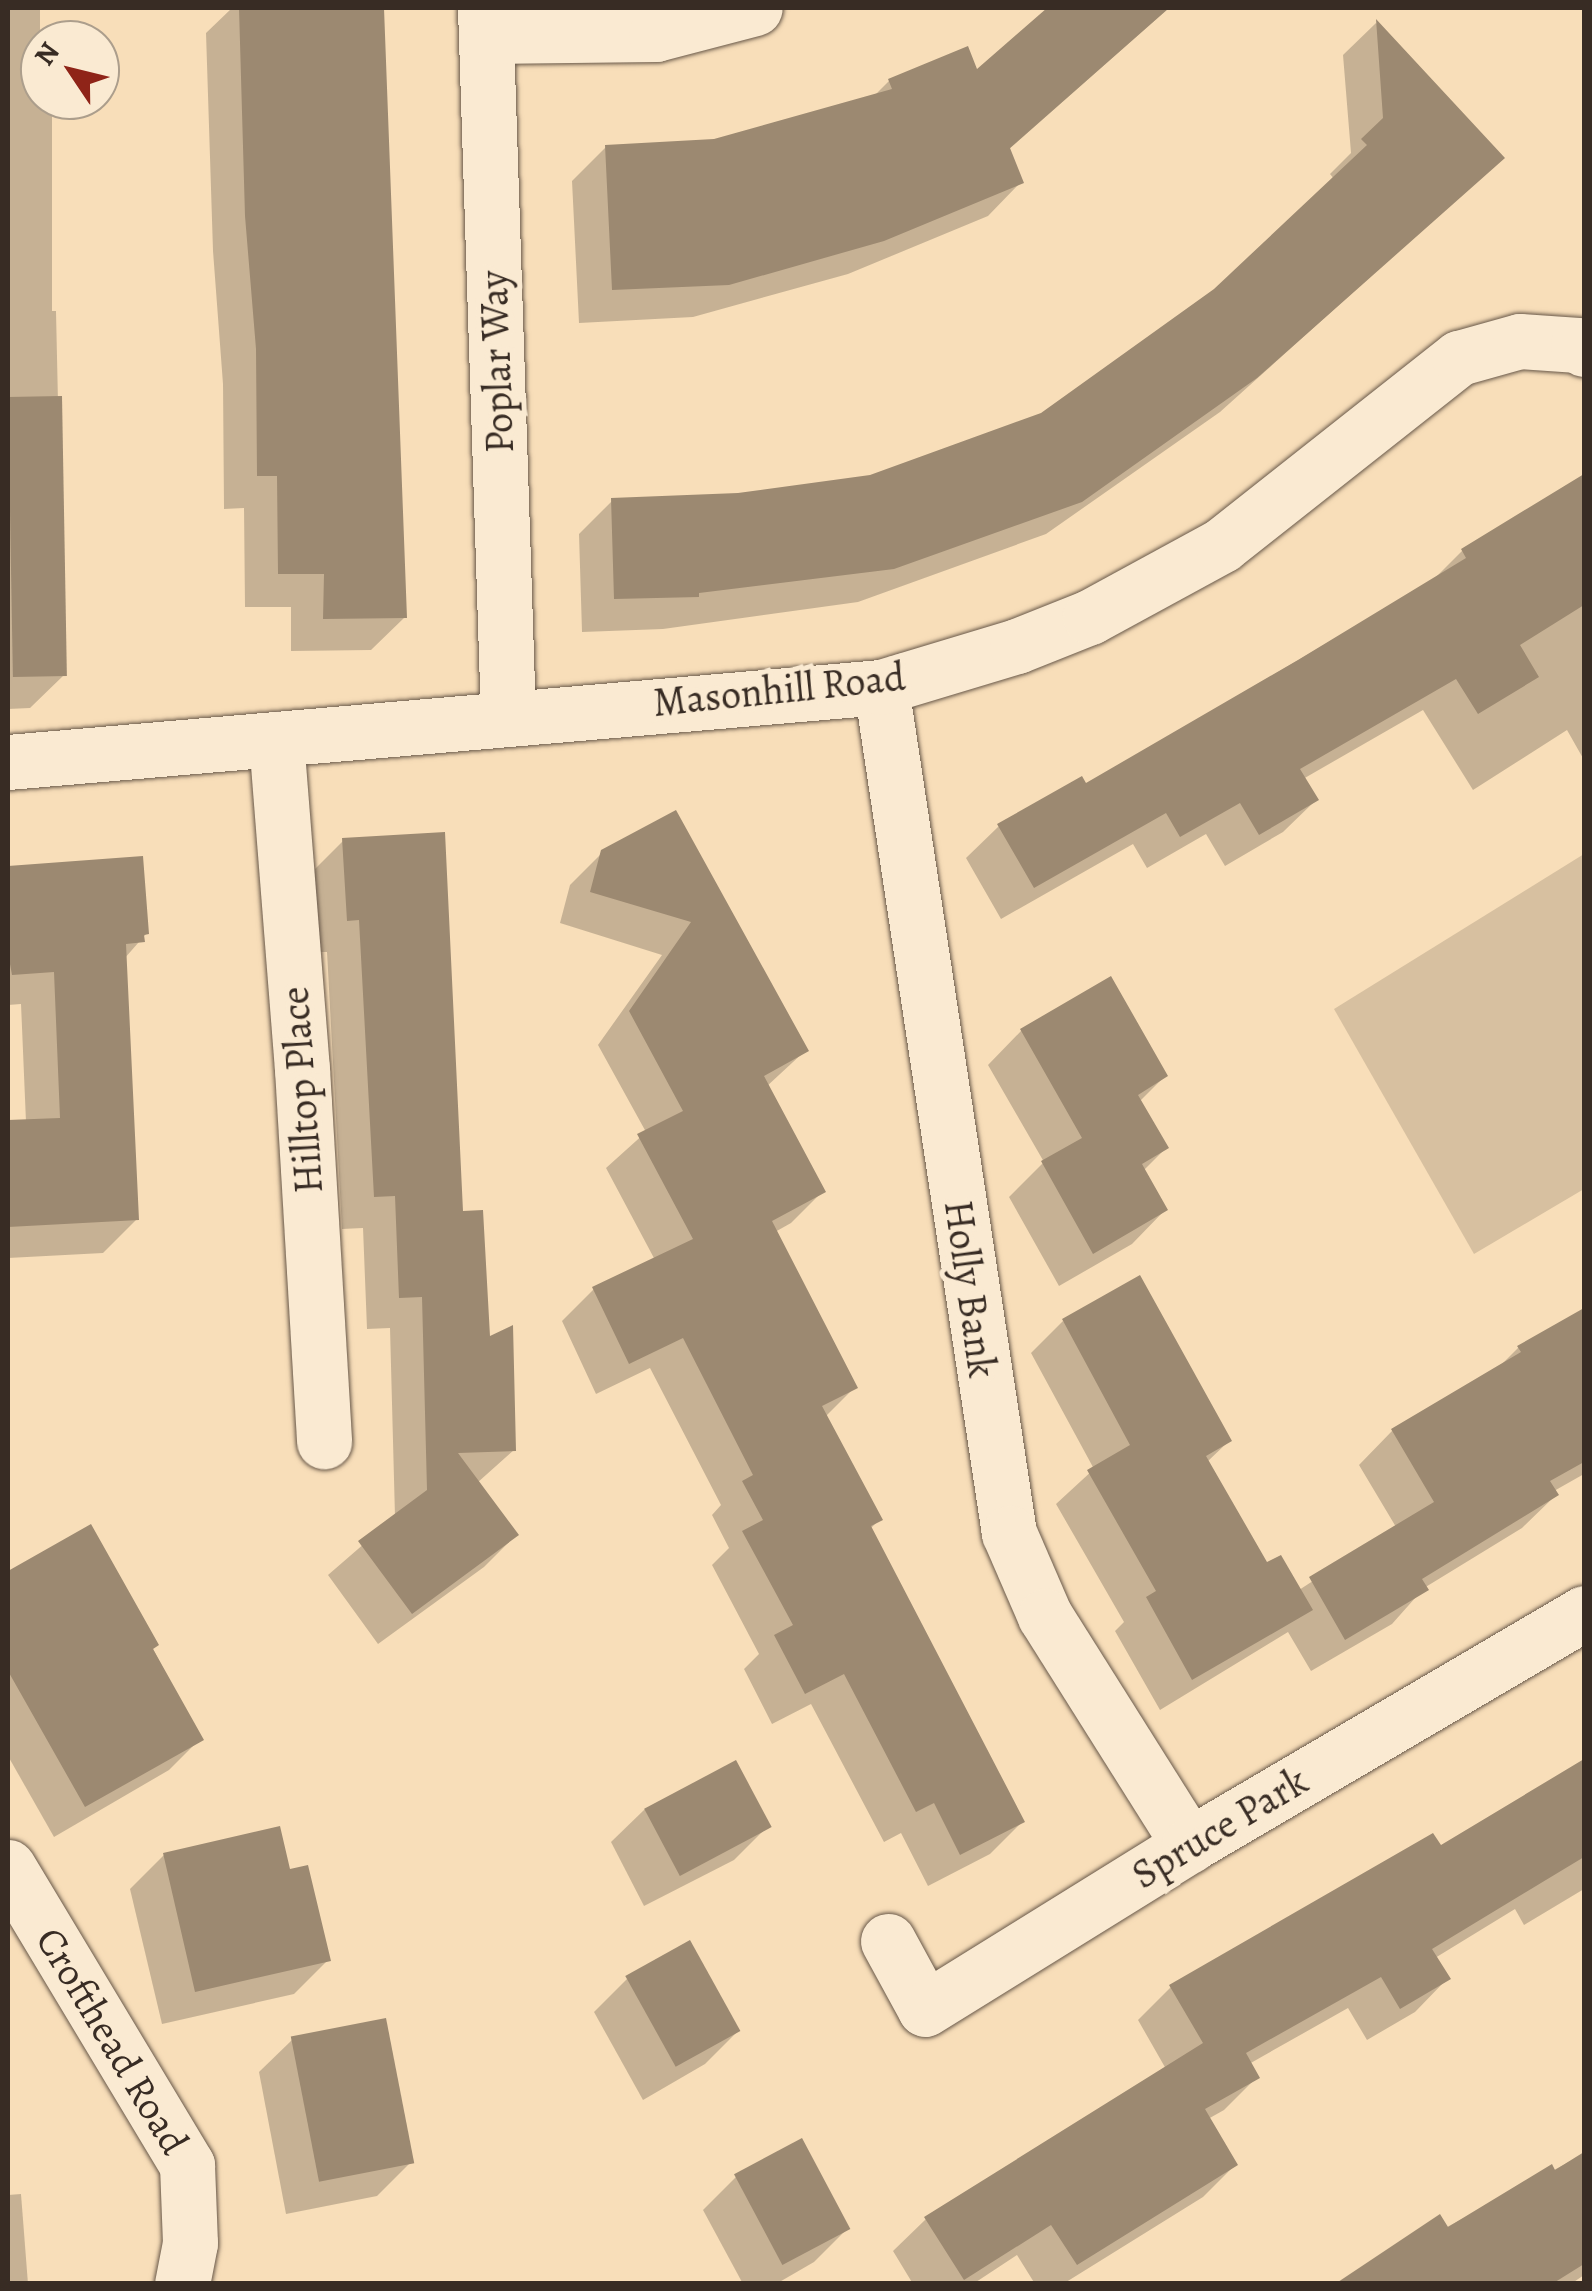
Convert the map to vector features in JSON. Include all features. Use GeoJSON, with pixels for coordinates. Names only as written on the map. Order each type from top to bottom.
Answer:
{"type":"FeatureCollection","features":[{"type":"Feature","properties":{"kind":"street"},"geometry":{"type":"LineString","coordinates":[[486,22],[656,34],[755,8]]}},
{"type":"Feature","properties":{"kind":"street","name":"Poplar Way"},"geometry":{"type":"LineString","coordinates":[[486,22],[508,716]]}},
{"type":"Feature","properties":{"kind":"street","name":"Masonhill Road"},"geometry":{"type":"LineString","coordinates":[[8,762],[508,716],[881,687],[1017,646],[1090,616],[1222,545],[1459,358],[1520,341],[1581,347]]}},
{"type":"Feature","properties":{"kind":"street","name":"Holly Bank"},"geometry":{"type":"LineString","coordinates":[[881,687],[1009,1533],[1045,1616],[1189,1844]]}},
{"type":"Feature","properties":{"kind":"street","name":"Hilltop Place"},"geometry":{"type":"LineString","coordinates":[[276,739],[302,1069],[324,1440]]}},
{"type":"Feature","properties":{"kind":"street","name":"Spruce Park"},"geometry":{"type":"LineString","coordinates":[[888,1941],[925,2009],[1189,1844],[1584,1612]]}},
{"type":"Feature","properties":{"kind":"street","name":"Crofthead Road"},"geometry":{"type":"LineString","coordinates":[[8,1867],[188,2165],[190,2243],[182,2284]]}},
{"type":"Feature","properties":{"kind":"shaded area"},"geometry":{"type":"Polygon","coordinates":[[[1584,854],[1584,1189],[1474,1254],[1334,1009],[1584,854]]]}},
{"type":"Feature","properties":{"kind":"building"},"geometry":{"type":"Polygon","coordinates":[[[239,8],[384,8],[407,618],[323,619],[324,574],[278,574],[277,476],[257,476],[256,349],[245,216],[239,8]]]}},
{"type":"Feature","properties":{"kind":"building"},"geometry":{"type":"Polygon","coordinates":[[[1047,8],[1169,8],[1010,148],[1024,183],[884,241],[729,285],[612,290],[605,145],[714,139],[892,89],[888,79],[968,46],[977,69],[1047,8]]]}},
{"type":"Feature","properties":{"kind":"building"},"geometry":{"type":"Polygon","coordinates":[[[1376,19],[1505,158],[1257,378],[1082,502],[894,569],[699,593],[699,597],[614,599],[611,498],[738,493],[870,475],[1041,413],[1214,289],[1367,145],[1361,139],[1383,118],[1376,19]]]}},
{"type":"Feature","properties":{"kind":"building"},"geometry":{"type":"Polygon","coordinates":[[[62,396],[67,676],[13,677],[8,397],[62,396]]]}},
{"type":"Feature","properties":{"kind":"building"},"geometry":{"type":"Polygon","coordinates":[[[1584,474],[1584,605],[1520,645],[1539,677],[1478,714],[1456,679],[1300,769],[1319,800],[1259,835],[1240,803],[1180,837],[1166,813],[1034,888],[997,824],[1082,776],[1086,783],[1298,660],[1466,558],[1461,549],[1584,474]]]}},
{"type":"Feature","properties":{"kind":"building"},"geometry":{"type":"Polygon","coordinates":[[[676,810],[809,1051],[764,1076],[826,1192],[772,1221],[858,1388],[822,1406],[883,1520],[871,1526],[1025,1822],[960,1855],[934,1803],[916,1812],[844,1674],[805,1694],[774,1635],[793,1625],[742,1531],[763,1520],[742,1481],[753,1475],[683,1338],[629,1364],[592,1287],[693,1239],[637,1134],[683,1111],[629,1011],[691,922],[590,892],[601,850],[676,810]]]}},
{"type":"Feature","properties":{"kind":"building"},"geometry":{"type":"Polygon","coordinates":[[[445,832],[463,1211],[483,1210],[490,1336],[513,1325],[516,1451],[458,1453],[519,1535],[412,1614],[358,1541],[427,1490],[422,1297],[399,1298],[395,1196],[374,1197],[359,920],[347,921],[342,838],[445,832]]]}},
{"type":"Feature","properties":{"kind":"building"},"geometry":{"type":"Polygon","coordinates":[[[143,856],[149,934],[144,935],[145,942],[126,944],[139,1220],[8,1227],[8,1120],[60,1118],[54,972],[12,975],[8,953],[8,866],[143,856]]]}},
{"type":"Feature","properties":{"kind":"building"},"geometry":{"type":"Polygon","coordinates":[[[1111,976],[1168,1076],[1138,1095],[1169,1148],[1142,1164],[1168,1210],[1093,1254],[1041,1161],[1082,1138],[1020,1029],[1111,976]]]}},
{"type":"Feature","properties":{"kind":"building"},"geometry":{"type":"Polygon","coordinates":[[[1140,1275],[1232,1441],[1206,1456],[1267,1562],[1281,1555],[1313,1610],[1192,1680],[1146,1597],[1156,1591],[1087,1470],[1130,1445],[1062,1319],[1140,1275]]]}},
{"type":"Feature","properties":{"kind":"building"},"geometry":{"type":"Polygon","coordinates":[[[1584,1308],[1584,1462],[1550,1481],[1559,1495],[1422,1579],[1429,1590],[1345,1640],[1309,1577],[1434,1502],[1391,1429],[1521,1352],[1517,1346],[1584,1308]]]}},
{"type":"Feature","properties":{"kind":"building"},"geometry":{"type":"Polygon","coordinates":[[[91,1524],[159,1645],[153,1649],[204,1740],[85,1807],[8,1671],[8,1571],[91,1524]]]}},
{"type":"Feature","properties":{"kind":"building"},"geometry":{"type":"Polygon","coordinates":[[[1584,1759],[1584,1857],[1432,1949],[1451,1979],[1400,2009],[1381,1977],[1246,2053],[1260,2078],[1205,2109],[1238,2165],[1077,2265],[1051,2225],[964,2280],[924,2217],[1203,2043],[1169,1985],[1433,1833],[1441,1845],[1584,1759]]]}},
{"type":"Feature","properties":{"kind":"building"},"geometry":{"type":"Polygon","coordinates":[[[736,1760],[772,1827],[680,1876],[644,1809],[736,1760]]]}},
{"type":"Feature","properties":{"kind":"building"},"geometry":{"type":"Polygon","coordinates":[[[280,1826],[290,1869],[308,1865],[331,1961],[195,1992],[163,1853],[280,1826]]]}},
{"type":"Feature","properties":{"kind":"building"},"geometry":{"type":"Polygon","coordinates":[[[690,1940],[740,2031],[676,2067],[625,1976],[690,1940]]]}},
{"type":"Feature","properties":{"kind":"building"},"geometry":{"type":"Polygon","coordinates":[[[386,2018],[414,2163],[319,2182],[291,2037],[386,2018]]]}},
{"type":"Feature","properties":{"kind":"building"},"geometry":{"type":"Polygon","coordinates":[[[802,2138],[850,2229],[782,2265],[734,2174],[802,2138]]]}},
{"type":"Feature","properties":{"kind":"building"},"geometry":{"type":"Polygon","coordinates":[[[1584,2152],[1584,2264],[1552,2284],[1335,2284],[1440,2214],[1448,2227],[1552,2164],[1555,2170],[1584,2152]]]}}]}
